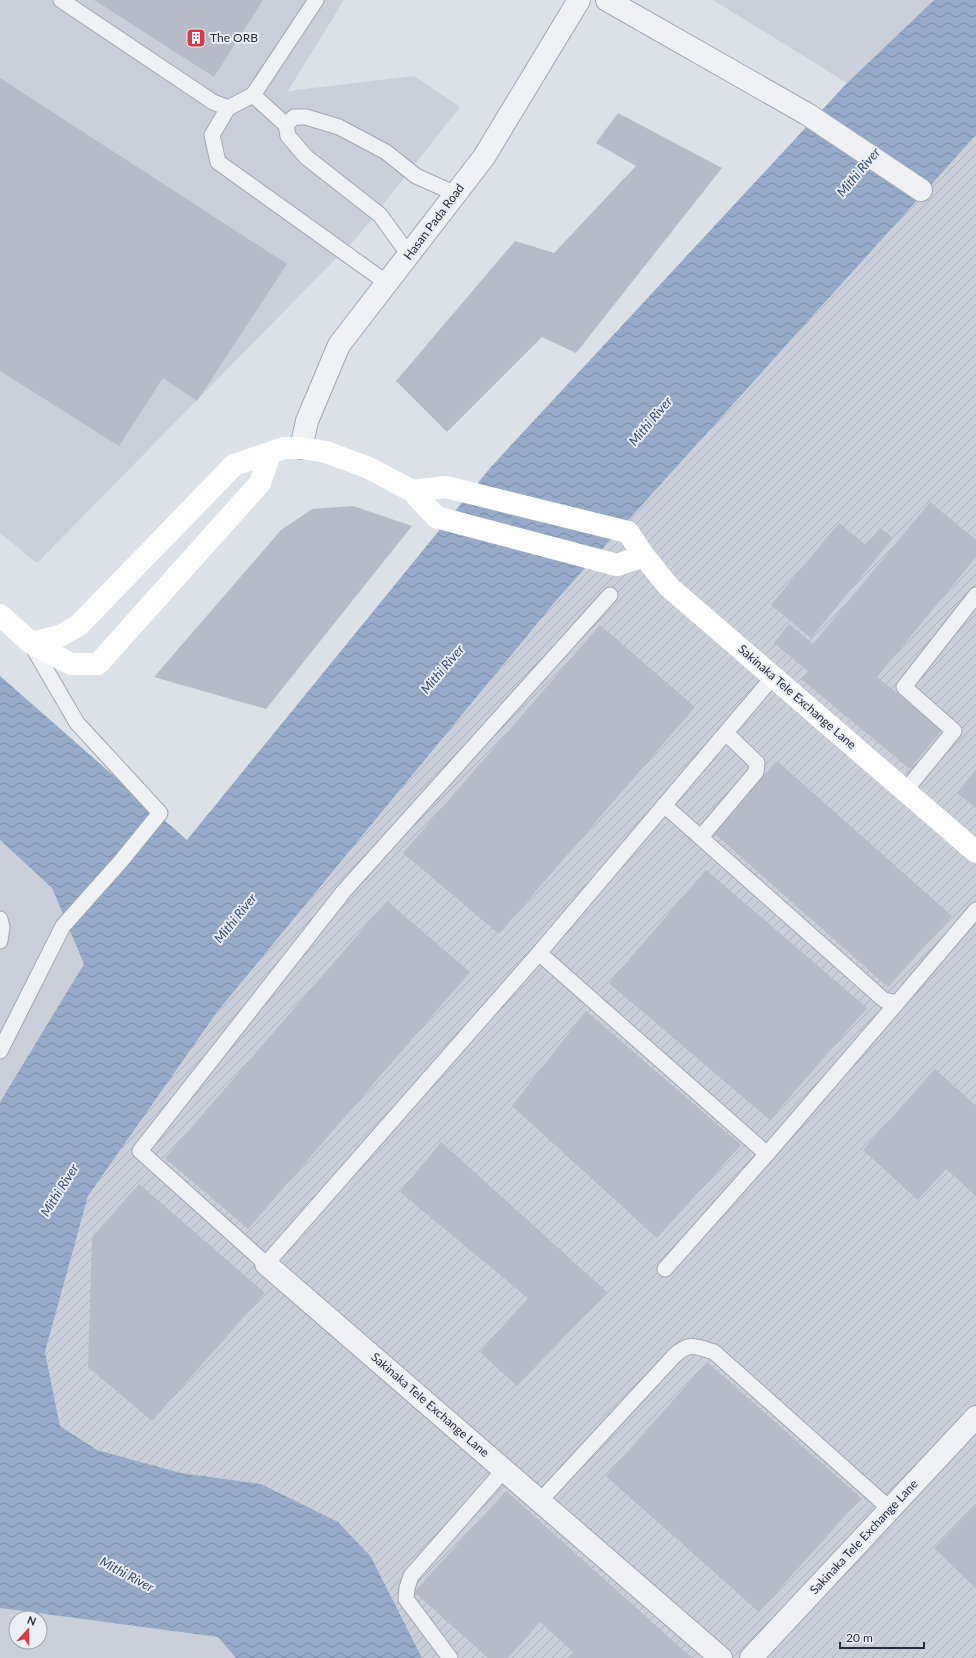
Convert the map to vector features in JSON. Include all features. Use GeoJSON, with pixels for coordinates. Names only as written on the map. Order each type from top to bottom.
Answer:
{"type":"FeatureCollection","features":[{"type":"Feature","properties":{"kind":"street","name":"Hasan Pada Road"},"geometry":{"type":"LineString","coordinates":[[301,448],[307,420],[339,345],[484,157],[579,0]]}},
{"type":"Feature","properties":{"kind":"street"},"geometry":{"type":"LineString","coordinates":[[607,0],[807,114],[921,190]]}},
{"type":"Feature","properties":{"kind":"street"},"geometry":{"type":"LineString","coordinates":[[31,643],[60,636],[79,625],[234,465],[284,448],[301,448],[326,452],[369,468],[412,491],[436,517],[617,565],[644,556]]}},
{"type":"Feature","properties":{"kind":"street"},"geometry":{"type":"LineString","coordinates":[[0,615],[31,643],[71,664],[98,664],[260,483],[270,454]]}},
{"type":"Feature","properties":{"kind":"street","name":"Sakinaka Tele Exchange Lane"},"geometry":{"type":"LineString","coordinates":[[412,491],[446,487],[628,532],[644,556],[669,587],[976,852]]}},
{"type":"Feature","properties":{"kind":"street","name":"Sakinaka Tele Exchange Lane"},"geometry":{"type":"LineString","coordinates":[[266,1264],[718,1657]]}},
{"type":"Feature","properties":{"kind":"street","name":"Sakinaka Tele Exchange Lane"},"geometry":{"type":"LineString","coordinates":[[751,1658],[976,1417]]}},
{"type":"Feature","properties":{"kind":"lane"},"geometry":{"type":"LineString","coordinates":[[61,0],[213,102],[228,108]]}},
{"type":"Feature","properties":{"kind":"lane"},"geometry":{"type":"LineString","coordinates":[[316,0],[253,95],[228,108],[212,135],[218,162],[387,283]]}},
{"type":"Feature","properties":{"kind":"lane"},"geometry":{"type":"LineString","coordinates":[[253,95],[286,125],[288,136],[306,157],[380,216],[409,255]]}},
{"type":"Feature","properties":{"kind":"lane"},"geometry":{"type":"LineString","coordinates":[[286,125],[294,117],[306,117],[339,127],[386,152],[416,176],[456,194]]}},
{"type":"Feature","properties":{"kind":"lane","name":"Sakinaka Tele Exchange Lane"},"geometry":{"type":"LineString","coordinates":[[266,1264],[140,1151],[344,891],[610,595]]}},
{"type":"Feature","properties":{"kind":"lane"},"geometry":{"type":"LineString","coordinates":[[905,791],[954,731],[904,687],[976,595]]}},
{"type":"Feature","properties":{"kind":"lane"},"geometry":{"type":"LineString","coordinates":[[0,1052],[63,926],[121,860],[160,812],[77,723],[31,643]]}},
{"type":"Feature","properties":{"kind":"lane"},"geometry":{"type":"LineString","coordinates":[[266,1264],[539,953],[773,677]]}},
{"type":"Feature","properties":{"kind":"lane"},"geometry":{"type":"LineString","coordinates":[[701,838],[756,772],[757,763],[726,733]]}},
{"type":"Feature","properties":{"kind":"lane"},"geometry":{"type":"LineString","coordinates":[[664,805],[884,1000],[897,1003]]}},
{"type":"Feature","properties":{"kind":"lane"},"geometry":{"type":"LineString","coordinates":[[665,1269],[767,1154],[976,910]]}},
{"type":"Feature","properties":{"kind":"lane"},"geometry":{"type":"LineString","coordinates":[[0,919],[2,927],[0,941]]}},
{"type":"Feature","properties":{"kind":"lane"},"geometry":{"type":"LineString","coordinates":[[539,953],[767,1154]]}},
{"type":"Feature","properties":{"kind":"lane"},"geometry":{"type":"LineString","coordinates":[[540,1501],[674,1356],[690,1345],[714,1352],[890,1508]]}},
{"type":"Feature","properties":{"kind":"lane"},"geometry":{"type":"LineString","coordinates":[[450,1658],[406,1599],[407,1588],[411,1576],[504,1470]]}},
{"type":"Feature","properties":{"kind":"shaded area"},"geometry":{"type":"Polygon","coordinates":[[[0,0],[344,0],[288,91],[414,76],[460,107],[359,235],[37,563],[0,533],[0,0]]]}},
{"type":"Feature","properties":{"kind":"shaded area"},"geometry":{"type":"Polygon","coordinates":[[[713,0],[934,0],[847,83],[713,0]]]}},
{"type":"Feature","properties":{"kind":"shaded area"},"geometry":{"type":"Polygon","coordinates":[[[976,135],[976,1658],[422,1658],[371,1557],[261,1484],[181,1473],[97,1450],[60,1426],[45,1352],[88,1196],[217,1012],[559,597],[976,135]]]}},
{"type":"Feature","properties":{"kind":"shaded area"},"geometry":{"type":"Polygon","coordinates":[[[0,840],[52,888],[84,964],[0,1102],[0,840]]]}},
{"type":"Feature","properties":{"kind":"shaded area"},"geometry":{"type":"Polygon","coordinates":[[[0,1608],[15,1610],[8,1610],[8,1650],[48,1650],[48,1614],[219,1637],[236,1658],[0,1658],[0,1608]]]}},
{"type":"Feature","properties":{"kind":"water","name":"Mithi River"},"geometry":{"type":"Polygon","coordinates":[[[934,0],[976,0],[976,135],[559,597],[217,1012],[88,1196],[45,1352],[60,1426],[97,1450],[181,1473],[261,1484],[338,1522],[371,1557],[422,1658],[236,1658],[218,1637],[48,1614],[48,1610],[15,1610],[0,1608],[0,1102],[84,964],[52,888],[0,840],[0,676],[187,840],[490,468],[847,83],[934,0]]]}},
{"type":"Feature","properties":{"kind":"building","name":"The ORB"},"geometry":{"type":"Polygon","coordinates":[[[94,0],[263,0],[214,77],[94,0]]]}},
{"type":"Feature","properties":{"kind":"building"},"geometry":{"type":"Polygon","coordinates":[[[0,78],[287,264],[197,401],[163,378],[119,446],[0,371],[0,78]]]}},
{"type":"Feature","properties":{"kind":"building"},"geometry":{"type":"Polygon","coordinates":[[[618,113],[722,168],[576,353],[542,337],[447,432],[396,381],[515,241],[554,253],[636,166],[596,143],[618,113]]]}},
{"type":"Feature","properties":{"kind":"building"},"geometry":{"type":"Polygon","coordinates":[[[930,502],[976,540],[976,557],[877,677],[942,730],[910,769],[801,679],[808,671],[774,643],[789,624],[813,644],[930,502]]]}},
{"type":"Feature","properties":{"kind":"building"},"geometry":{"type":"Polygon","coordinates":[[[353,506],[412,526],[266,709],[154,677],[281,530],[312,509],[353,506]]]}},
{"type":"Feature","properties":{"kind":"building"},"geometry":{"type":"Polygon","coordinates":[[[839,523],[866,545],[880,528],[893,538],[811,638],[771,605],[839,523]]]}},
{"type":"Feature","properties":{"kind":"building"},"geometry":{"type":"Polygon","coordinates":[[[600,625],[695,707],[499,934],[403,853],[600,625]]]}},
{"type":"Feature","properties":{"kind":"building"},"geometry":{"type":"Polygon","coordinates":[[[777,761],[952,916],[888,987],[713,832],[777,761]]]}},
{"type":"Feature","properties":{"kind":"building"},"geometry":{"type":"Polygon","coordinates":[[[976,769],[976,808],[957,793],[976,769]]]}},
{"type":"Feature","properties":{"kind":"building"},"geometry":{"type":"Polygon","coordinates":[[[706,870],[867,1008],[770,1120],[609,983],[706,870]]]}},
{"type":"Feature","properties":{"kind":"building"},"geometry":{"type":"Polygon","coordinates":[[[387,901],[470,972],[248,1229],[165,1158],[387,901]]]}},
{"type":"Feature","properties":{"kind":"building"},"geometry":{"type":"Polygon","coordinates":[[[586,1011],[741,1145],[657,1238],[512,1106],[586,1011]]]}},
{"type":"Feature","properties":{"kind":"building"},"geometry":{"type":"Polygon","coordinates":[[[935,1069],[976,1106],[976,1196],[946,1169],[918,1200],[863,1150],[935,1069]]]}},
{"type":"Feature","properties":{"kind":"building"},"geometry":{"type":"Polygon","coordinates":[[[441,1142],[607,1292],[517,1386],[480,1352],[528,1298],[400,1192],[441,1142]]]}},
{"type":"Feature","properties":{"kind":"building"},"geometry":{"type":"Polygon","coordinates":[[[139,1184],[265,1293],[152,1421],[88,1367],[92,1237],[139,1184]]]}},
{"type":"Feature","properties":{"kind":"building"},"geometry":{"type":"Polygon","coordinates":[[[707,1362],[861,1498],[759,1612],[606,1476],[707,1362]]]}},
{"type":"Feature","properties":{"kind":"building"},"geometry":{"type":"Polygon","coordinates":[[[506,1491],[692,1658],[567,1658],[573,1652],[540,1622],[508,1658],[488,1658],[414,1592],[506,1491]]]}},
{"type":"Feature","properties":{"kind":"building"},"geometry":{"type":"Polygon","coordinates":[[[976,1505],[976,1588],[934,1548],[976,1505]]]}},
{"type":"Feature","properties":{"kind":"place","name":"The ORB"},"geometry":{"type":"Point","coordinates":[196,38]}}]}
